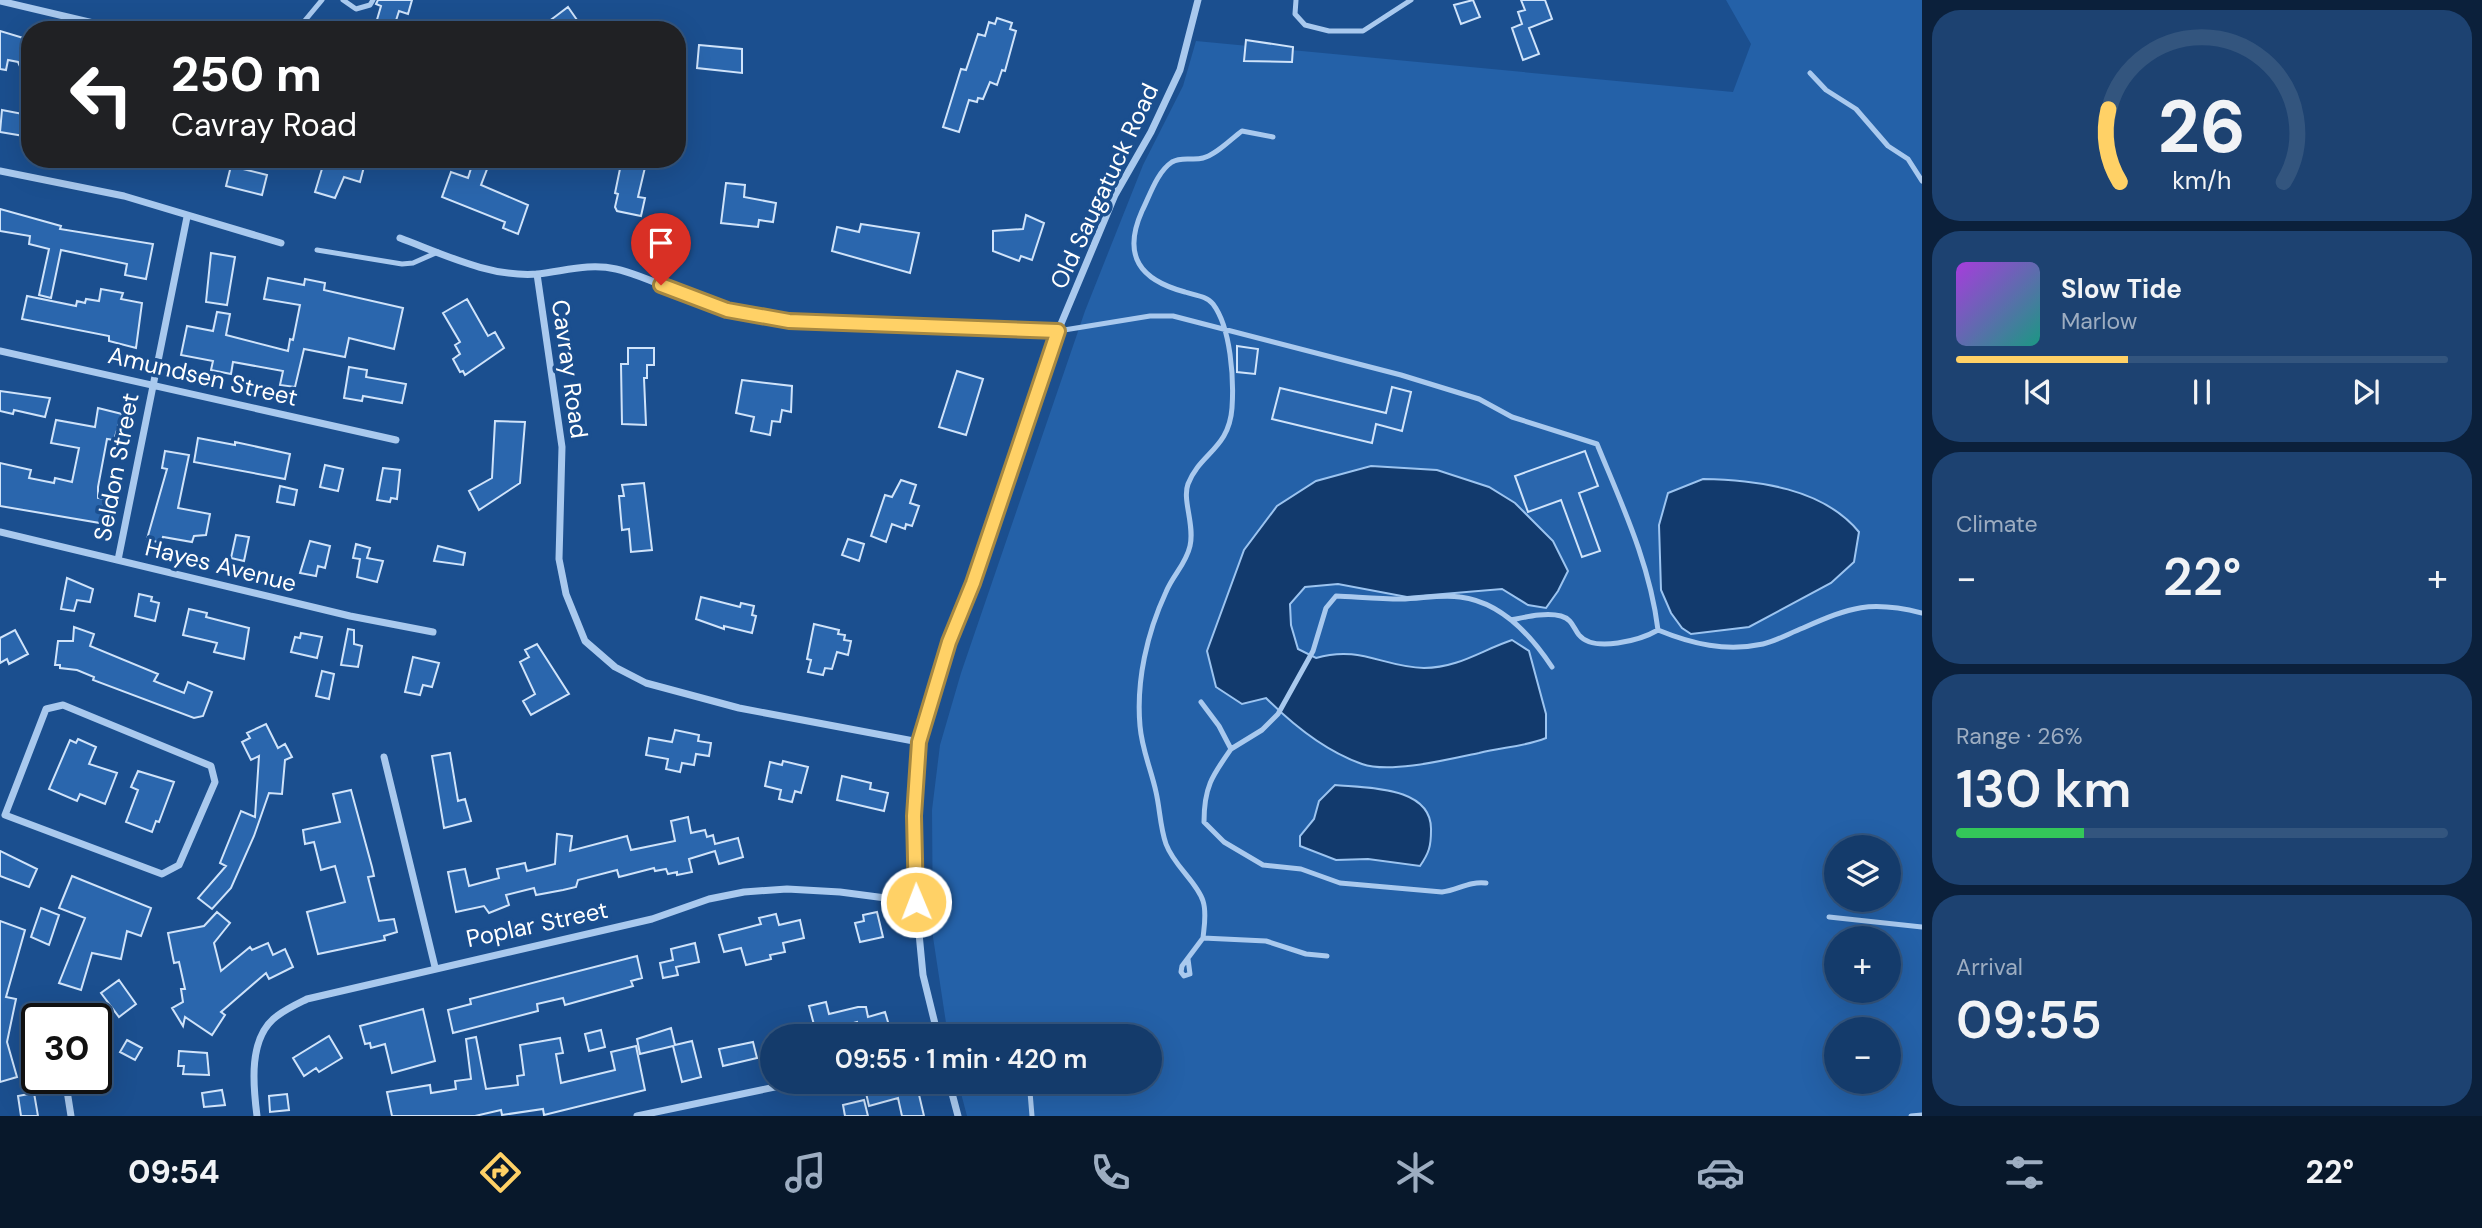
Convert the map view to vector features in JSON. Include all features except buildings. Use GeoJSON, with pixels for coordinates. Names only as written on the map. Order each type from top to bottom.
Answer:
{"type":"FeatureCollection","features":[{"type":"Feature","properties":{"kind":"street","name":"Old Saugatuck Road"},"geometry":{"type":"LineString","coordinates":[[935,1024],[923,975],[916,902],[914,816],[919,742],[949,642],[973,583],[1058,331],[1115,195],[1151,132],[1180,70],[1198,0]]}},
{"type":"Feature","properties":{"kind":"street"},"geometry":{"type":"LineString","coordinates":[[0,1],[85,21]]}},
{"type":"Feature","properties":{"kind":"street"},"geometry":{"type":"LineString","coordinates":[[0,171],[124,196],[281,243]]}},
{"type":"Feature","properties":{"kind":"street","name":"Seldon Street"},"geometry":{"type":"LineString","coordinates":[[118,560],[187,217]]}},
{"type":"Feature","properties":{"kind":"street"},"geometry":{"type":"LineString","coordinates":[[400,238],[508,273],[537,274]]}},
{"type":"Feature","properties":{"kind":"street","name":"Cavray Road"},"geometry":{"type":"LineString","coordinates":[[919,742],[739,708],[646,683],[615,667],[585,641],[566,594],[559,559],[562,447],[537,274],[575,266],[615,269],[727,310],[789,321],[1058,331]]}},
{"type":"Feature","properties":{"kind":"street","name":"Amundsen Street"},"geometry":{"type":"LineString","coordinates":[[0,351],[396,440]]}},
{"type":"Feature","properties":{"kind":"street","name":"Hayes Avenue"},"geometry":{"type":"LineString","coordinates":[[0,532],[350,616],[433,632]]}},
{"type":"Feature","properties":{"kind":"street"},"geometry":{"type":"LineString","coordinates":[[63,705],[211,766],[215,782],[179,865],[162,874],[3,815],[46,709],[63,705]]}},
{"type":"Feature","properties":{"kind":"street"},"geometry":{"type":"LineString","coordinates":[[384,757],[435,967]]}},
{"type":"Feature","properties":{"kind":"street","name":"Poplar Street"},"geometry":{"type":"LineString","coordinates":[[257,1116],[254,1064],[261,1038],[275,1017],[307,999],[435,967],[652,919],[709,899],[744,892],[788,889],[827,891],[916,902]]}},
{"type":"Feature","properties":{"kind":"street"},"geometry":{"type":"LineString","coordinates":[[637,1116],[760,1090]]}},
{"type":"Feature","properties":{"kind":"street"},"geometry":{"type":"LineString","coordinates":[[68,1094],[71,1116]]}},
{"type":"Feature","properties":{"kind":"street"},"geometry":{"type":"LineString","coordinates":[[952,1094],[958,1116]]}},
{"type":"Feature","properties":{"kind":"lane"},"geometry":{"type":"LineString","coordinates":[[304,21],[322,0]]}},
{"type":"Feature","properties":{"kind":"lane"},"geometry":{"type":"LineString","coordinates":[[343,0],[356,9],[370,5],[373,0]]}},
{"type":"Feature","properties":{"kind":"lane"},"geometry":{"type":"LineString","coordinates":[[1296,0],[1295,14],[1305,25],[1329,32],[1363,31],[1411,0]]}},
{"type":"Feature","properties":{"kind":"lane"},"geometry":{"type":"LineString","coordinates":[[1810,73],[1826,90],[1856,109],[1888,146],[1908,159],[1922,181]]}},
{"type":"Feature","properties":{"kind":"lane"},"geometry":{"type":"LineString","coordinates":[[1188,959],[1203,938],[1202,898],[1182,873],[1166,843],[1153,781],[1143,755],[1139,691],[1155,620],[1170,582],[1184,565],[1191,543],[1192,522],[1186,489],[1189,480],[1223,440],[1229,425],[1232,384],[1229,349],[1213,304],[1207,299],[1167,288],[1145,274],[1133,247],[1137,223],[1155,185],[1170,164],[1179,159],[1203,159],[1242,131],[1273,137]]}},
{"type":"Feature","properties":{"kind":"lane"},"geometry":{"type":"LineString","coordinates":[[317,250],[402,264],[413,263],[438,252]]}},
{"type":"Feature","properties":{"kind":"lane"},"geometry":{"type":"LineString","coordinates":[[1058,331],[1162,314],[1222,327],[1442,387],[1479,399],[1512,417],[1597,444],[1633,532],[1650,584],[1658,630]]}},
{"type":"Feature","properties":{"kind":"lane"},"geometry":{"type":"LineString","coordinates":[[1486,883],[1469,883],[1453,891],[1441,892],[1397,890],[1340,883],[1301,869],[1263,865],[1224,842],[1204,821],[1208,784],[1214,770],[1231,749],[1262,730],[1278,714],[1313,651],[1326,608],[1336,596],[1403,599],[1459,596],[1478,601],[1511,620],[1532,637],[1552,667]]}},
{"type":"Feature","properties":{"kind":"lane"},"geometry":{"type":"LineString","coordinates":[[1658,630],[1700,645],[1728,648],[1765,644],[1855,607],[1892,606],[1922,613]]}},
{"type":"Feature","properties":{"kind":"lane"},"geometry":{"type":"LineString","coordinates":[[1511,620],[1561,616],[1569,619],[1581,637],[1593,643],[1629,643],[1641,640],[1658,630]]}},
{"type":"Feature","properties":{"kind":"lane"},"geometry":{"type":"LineString","coordinates":[[1201,702],[1219,726],[1231,749]]}},
{"type":"Feature","properties":{"kind":"lane"},"geometry":{"type":"LineString","coordinates":[[1829,916],[1922,927]]}},
{"type":"Feature","properties":{"kind":"lane"},"geometry":{"type":"LineString","coordinates":[[1203,938],[1266,941],[1306,954],[1327,956]]}},
{"type":"Feature","properties":{"kind":"lane"},"geometry":{"type":"LineString","coordinates":[[1030,1094],[1032,1116]]}},
{"type":"Feature","properties":{"kind":"lane"},"geometry":{"type":"LineString","coordinates":[[1911,1116],[1922,1115]]}},
{"type":"Feature","properties":{"kind":"shaded area"},"geometry":{"type":"Polygon","coordinates":[[[1726,0],[1922,0],[1922,1116],[967,1116],[961,1094],[1162,1094],[1162,1024],[946,1024],[933,937],[932,810],[940,745],[961,673],[1085,311],[1143,165],[1183,86],[1196,41],[1733,92],[1751,44],[1726,0]]]}},
{"type":"Feature","properties":{"kind":"shaded area"},"geometry":{"type":"Polygon","coordinates":[[[1371,466],[1437,470],[1489,487],[1515,503],[1553,541],[1568,571],[1546,608],[1528,605],[1502,589],[1407,597],[1338,584],[1305,587],[1290,604],[1291,625],[1298,649],[1316,658],[1359,655],[1424,668],[1459,662],[1512,640],[1529,651],[1546,714],[1546,738],[1452,759],[1374,767],[1349,759],[1323,745],[1266,698],[1242,704],[1216,687],[1207,651],[1244,550],[1277,506],[1316,481],[1371,466]]]}},
{"type":"Feature","properties":{"kind":"shaded area"},"geometry":{"type":"Polygon","coordinates":[[[1703,479],[1788,489],[1827,505],[1859,532],[1854,562],[1831,583],[1749,627],[1691,634],[1682,628],[1671,613],[1661,590],[1659,525],[1668,493],[1703,479]]]}},
{"type":"Feature","properties":{"kind":"shaded area"},"geometry":{"type":"Polygon","coordinates":[[[1335,785],[1396,792],[1421,805],[1429,816],[1431,836],[1429,849],[1420,866],[1368,859],[1336,860],[1300,846],[1300,836],[1314,819],[1319,801],[1335,785]]]}},
{"type":"Feature","properties":{"kind":"route"},"geometry":{"type":"LineString","coordinates":[[661,285],[727,310],[789,321],[865,326],[1058,331],[973,583],[949,642],[919,742],[914,816],[916,902]]}}]}
